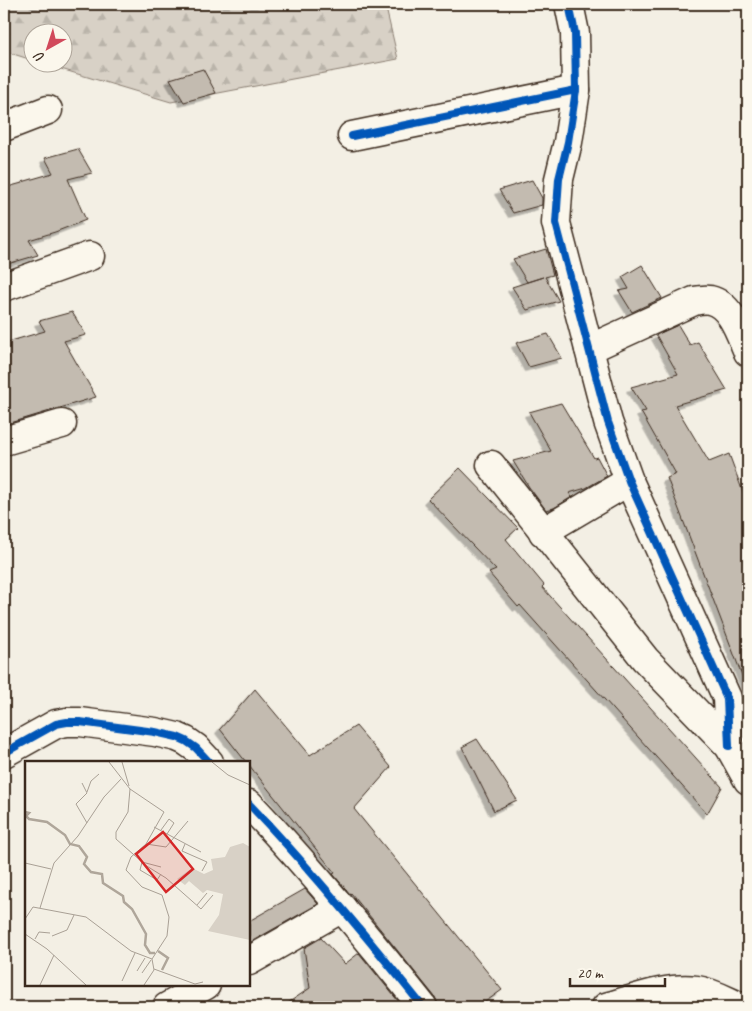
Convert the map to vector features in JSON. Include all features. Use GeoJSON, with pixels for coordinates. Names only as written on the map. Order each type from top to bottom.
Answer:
{"type":"FeatureCollection","features":[{"type":"Feature","properties":{"kind":"street"},"geometry":{"type":"LineString","coordinates":[[569,4],[575,33],[576,90],[560,179],[556,223],[608,422],[629,480],[727,698],[729,746]]}},
{"type":"Feature","properties":{"kind":"street"},"geometry":{"type":"LineString","coordinates":[[352,136],[576,90]]}},
{"type":"Feature","properties":{"kind":"street"},"geometry":{"type":"LineString","coordinates":[[4,127],[48,110]]}},
{"type":"Feature","properties":{"kind":"street"},"geometry":{"type":"LineString","coordinates":[[4,286],[90,256]]}},
{"type":"Feature","properties":{"kind":"street"},"geometry":{"type":"LineString","coordinates":[[589,349],[694,301],[708,299],[720,304],[726,310],[738,328],[748,352]]}},
{"type":"Feature","properties":{"kind":"street"},"geometry":{"type":"LineString","coordinates":[[4,441],[62,424]]}},
{"type":"Feature","properties":{"kind":"street"},"geometry":{"type":"LineString","coordinates":[[490,465],[645,659],[729,746],[748,780]]}},
{"type":"Feature","properties":{"kind":"street"},"geometry":{"type":"LineString","coordinates":[[543,532],[629,480]]}},
{"type":"Feature","properties":{"kind":"street"},"geometry":{"type":"LineString","coordinates":[[4,753],[56,724],[80,722],[155,732],[177,737],[196,748],[208,761]]}},
{"type":"Feature","properties":{"kind":"street"},"geometry":{"type":"LineString","coordinates":[[250,805],[291,848],[380,952],[423,1007]]}},
{"type":"Feature","properties":{"kind":"street"},"geometry":{"type":"LineString","coordinates":[[250,960],[342,908]]}},
{"type":"Feature","properties":{"kind":"street"},"geometry":{"type":"LineString","coordinates":[[167,1007],[204,986]]}},
{"type":"Feature","properties":{"kind":"street"},"geometry":{"type":"LineString","coordinates":[[606,1007],[670,990],[698,990],[741,1007]]}},
{"type":"Feature","properties":{"kind":"green space"},"geometry":{"type":"Polygon","coordinates":[[[4,4],[385,4],[398,59],[171,102],[71,72],[72,22],[22,22],[22,57],[4,51],[4,4]]]}},
{"type":"Feature","properties":{"kind":"building"},"geometry":{"type":"Polygon","coordinates":[[[203,69],[216,93],[184,102],[170,79],[203,69]]]}},
{"type":"Feature","properties":{"kind":"building"},"geometry":{"type":"Polygon","coordinates":[[[78,149],[92,173],[68,179],[86,220],[29,240],[38,255],[4,265],[4,188],[53,173],[45,158],[78,149]]]}},
{"type":"Feature","properties":{"kind":"building"},"geometry":{"type":"Polygon","coordinates":[[[532,180],[542,198],[542,205],[513,213],[499,190],[532,180]]]}},
{"type":"Feature","properties":{"kind":"building"},"geometry":{"type":"Polygon","coordinates":[[[546,249],[553,275],[545,277],[559,301],[527,310],[512,287],[543,277],[527,282],[513,259],[546,249]]]}},
{"type":"Feature","properties":{"kind":"building"},"geometry":{"type":"Polygon","coordinates":[[[642,265],[662,298],[632,312],[619,291],[629,289],[622,277],[642,265]]]}},
{"type":"Feature","properties":{"kind":"building"},"geometry":{"type":"Polygon","coordinates":[[[72,312],[86,335],[64,341],[96,397],[4,425],[4,343],[45,331],[39,321],[72,312]]]}},
{"type":"Feature","properties":{"kind":"building"},"geometry":{"type":"Polygon","coordinates":[[[678,325],[690,345],[698,342],[727,390],[675,405],[709,462],[729,454],[748,506],[748,686],[746,686],[667,478],[676,474],[641,412],[646,411],[631,387],[678,374],[656,335],[678,325]]]}},
{"type":"Feature","properties":{"kind":"building"},"geometry":{"type":"Polygon","coordinates":[[[548,334],[562,358],[529,367],[516,343],[548,334]]]}},
{"type":"Feature","properties":{"kind":"building"},"geometry":{"type":"Polygon","coordinates":[[[561,403],[594,458],[597,457],[607,476],[586,488],[569,493],[572,497],[554,508],[546,510],[513,461],[551,451],[529,412],[561,403]]]}},
{"type":"Feature","properties":{"kind":"building"},"geometry":{"type":"Polygon","coordinates":[[[460,468],[518,528],[506,539],[544,585],[542,587],[722,787],[707,814],[520,605],[518,607],[489,573],[496,570],[428,499],[460,468]]]}},
{"type":"Feature","properties":{"kind":"building"},"geometry":{"type":"Polygon","coordinates":[[[255,689],[310,755],[356,726],[391,767],[354,809],[502,990],[478,1007],[438,1007],[435,997],[351,893],[333,874],[335,873],[250,766],[250,761],[245,761],[220,729],[255,689]]]}},
{"type":"Feature","properties":{"kind":"building"},"geometry":{"type":"Polygon","coordinates":[[[477,739],[517,800],[494,811],[462,747],[477,739]]]}},
{"type":"Feature","properties":{"kind":"building"},"geometry":{"type":"Polygon","coordinates":[[[305,889],[318,904],[250,942],[250,920],[305,889]]]}},
{"type":"Feature","properties":{"kind":"building"},"geometry":{"type":"Polygon","coordinates":[[[321,938],[345,964],[359,953],[403,1007],[282,1007],[310,988],[304,948],[321,938]]]}},
{"type":"Feature","properties":{"kind":"cycle path"},"geometry":{"type":"LineString","coordinates":[[569,4],[575,33],[576,90],[568,142],[559,179],[556,223],[608,422],[629,481],[727,698],[729,746]]}},
{"type":"Feature","properties":{"kind":"cycle path"},"geometry":{"type":"LineString","coordinates":[[352,136],[576,90]]}},
{"type":"Feature","properties":{"kind":"cycle path"},"geometry":{"type":"LineString","coordinates":[[4,753],[56,724],[80,722],[155,732],[177,737],[196,748],[208,761]]}},
{"type":"Feature","properties":{"kind":"cycle path"},"geometry":{"type":"LineString","coordinates":[[250,805],[338,904],[423,1007]]}}]}
